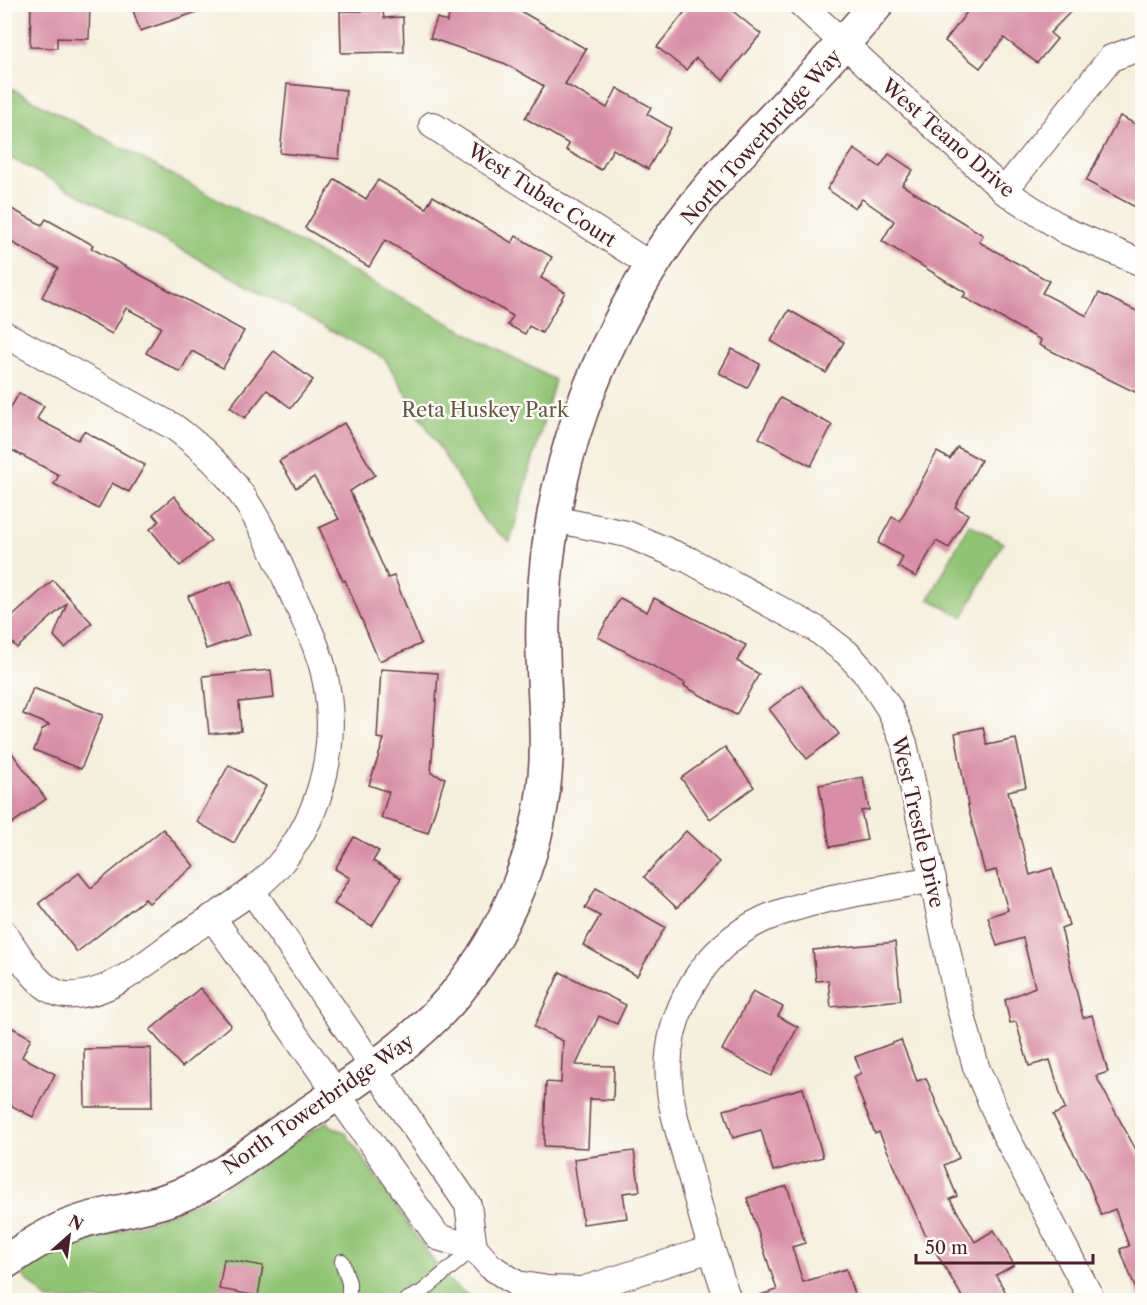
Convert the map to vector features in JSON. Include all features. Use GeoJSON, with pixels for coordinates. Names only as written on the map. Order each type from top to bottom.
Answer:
{"type":"FeatureCollection","features":[{"type":"Feature","properties":{"kind":"street","name":"West Teano Drive"},"geometry":{"type":"LineString","coordinates":[[801,4],[1004,191],[1066,231],[1143,263]]}},
{"type":"Feature","properties":{"kind":"street","name":"North Towerbridge Way"},"geometry":{"type":"LineString","coordinates":[[4,1263],[54,1232],[72,1225],[162,1203],[211,1180],[414,1038],[453,996],[490,944],[523,874],[541,806],[546,764],[543,620],[553,519],[581,411],[624,314],[652,266],[712,185],[844,45],[877,4]]}},
{"type":"Feature","properties":{"kind":"street"},"geometry":{"type":"LineString","coordinates":[[1004,191],[1111,58],[1143,47]]}},
{"type":"Feature","properties":{"kind":"street","name":"West Tubac Court"},"geometry":{"type":"LineString","coordinates":[[432,125],[652,266]]}},
{"type":"Feature","properties":{"kind":"street"},"geometry":{"type":"LineString","coordinates":[[4,334],[151,413],[196,443],[234,482],[263,528],[323,668],[330,728],[326,768],[311,815],[297,842],[278,866],[252,891],[104,989],[65,995],[38,981],[4,933]]}},
{"type":"Feature","properties":{"kind":"street","name":"West Trestle Drive"},"geometry":{"type":"LineString","coordinates":[[553,519],[627,534],[689,560],[816,629],[847,653],[868,676],[889,708],[904,743],[957,998],[976,1066],[1005,1134],[1092,1300]]}},
{"type":"Feature","properties":{"kind":"street"},"geometry":{"type":"LineString","coordinates":[[728,1300],[711,1250],[674,1114],[669,1080],[672,1036],[677,1017],[692,985],[708,961],[731,939],[764,919],[802,906],[933,879]]}},
{"type":"Feature","properties":{"kind":"street"},"geometry":{"type":"LineString","coordinates":[[252,891],[468,1205],[474,1248]]}},
{"type":"Feature","properties":{"kind":"street"},"geometry":{"type":"LineString","coordinates":[[212,917],[438,1237],[474,1248],[490,1266],[518,1284],[548,1289],[582,1290],[711,1250]]}},
{"type":"Feature","properties":{"kind":"lane"},"geometry":{"type":"LineString","coordinates":[[405,1300],[431,1286],[474,1248]]}},
{"type":"Feature","properties":{"kind":"lane"},"geometry":{"type":"LineString","coordinates":[[342,1262],[349,1283],[349,1300]]}},
{"type":"Feature","properties":{"kind":"green space","name":"Reta Huskey Park"},"geometry":{"type":"Polygon","coordinates":[[[5,85],[555,380],[510,542],[485,522],[385,359],[5,155],[5,85]]]}},
{"type":"Feature","properties":{"kind":"green space"},"geometry":{"type":"Polygon","coordinates":[[[969,524],[1003,543],[963,617],[929,599],[969,524]]]}},
{"type":"Feature","properties":{"kind":"green space"},"geometry":{"type":"Polygon","coordinates":[[[327,1121],[333,1128],[345,1132],[434,1262],[452,1284],[475,1300],[48,1300],[22,1275],[36,1261],[60,1246],[146,1223],[212,1196],[327,1121]]]}},
{"type":"Feature","properties":{"kind":"building"},"geometry":{"type":"Polygon","coordinates":[[[31,4],[90,4],[89,39],[57,38],[57,48],[30,47],[31,4]]]}},
{"type":"Feature","properties":{"kind":"building"},"geometry":{"type":"Polygon","coordinates":[[[131,4],[208,4],[209,8],[140,31],[131,4]]]}},
{"type":"Feature","properties":{"kind":"building"},"geometry":{"type":"Polygon","coordinates":[[[453,4],[498,4],[524,13],[586,49],[565,84],[607,108],[617,88],[651,107],[647,114],[671,128],[648,169],[613,149],[601,170],[566,150],[569,144],[525,118],[544,86],[506,64],[430,38],[437,18],[447,22],[453,4]]]}},
{"type":"Feature","properties":{"kind":"building"},"geometry":{"type":"Polygon","coordinates":[[[691,4],[724,4],[761,34],[723,80],[696,58],[686,70],[657,47],[691,4]]]}},
{"type":"Feature","properties":{"kind":"building"},"geometry":{"type":"Polygon","coordinates":[[[973,4],[1078,4],[1050,33],[1057,39],[1037,63],[1004,38],[980,68],[945,41],[973,4]]]}},
{"type":"Feature","properties":{"kind":"building"},"geometry":{"type":"Polygon","coordinates":[[[340,11],[383,11],[384,18],[403,17],[404,52],[341,53],[340,11]]]}},
{"type":"Feature","properties":{"kind":"building"},"geometry":{"type":"Polygon","coordinates":[[[287,84],[346,90],[339,159],[280,153],[287,84]]]}},
{"type":"Feature","properties":{"kind":"building"},"geometry":{"type":"Polygon","coordinates":[[[1120,116],[1143,128],[1143,211],[1086,181],[1120,116]]]}},
{"type":"Feature","properties":{"kind":"building"},"geometry":{"type":"Polygon","coordinates":[[[854,149],[880,167],[889,154],[913,170],[902,185],[983,235],[979,242],[1049,281],[1042,293],[1087,316],[1099,293],[1143,314],[1143,396],[1039,345],[1041,340],[963,297],[966,293],[882,241],[894,221],[862,199],[855,208],[827,189],[854,149]]]}},
{"type":"Feature","properties":{"kind":"building"},"geometry":{"type":"Polygon","coordinates":[[[335,179],[366,199],[378,180],[426,208],[433,196],[512,243],[516,236],[552,257],[541,278],[565,292],[542,333],[529,326],[525,334],[508,325],[513,316],[385,240],[369,267],[305,228],[335,179]]]}},
{"type":"Feature","properties":{"kind":"building"},"geometry":{"type":"Polygon","coordinates":[[[4,205],[42,225],[46,219],[93,245],[91,248],[244,331],[223,368],[192,351],[180,372],[146,353],[161,327],[126,308],[112,334],[42,297],[58,268],[4,238],[4,205]]]}},
{"type":"Feature","properties":{"kind":"building"},"geometry":{"type":"Polygon","coordinates":[[[789,310],[844,342],[826,373],[771,341],[789,310]]]}},
{"type":"Feature","properties":{"kind":"building"},"geometry":{"type":"Polygon","coordinates":[[[732,349],[760,364],[747,388],[719,373],[732,349]]]}},
{"type":"Feature","properties":{"kind":"building"},"geometry":{"type":"Polygon","coordinates":[[[274,351],[313,380],[291,408],[267,390],[245,418],[230,407],[274,351]]]}},
{"type":"Feature","properties":{"kind":"building"},"geometry":{"type":"Polygon","coordinates":[[[19,393],[44,406],[37,419],[78,440],[84,431],[145,465],[129,492],[112,483],[98,509],[54,484],[59,475],[4,446],[4,420],[19,393]]]}},
{"type":"Feature","properties":{"kind":"building"},"geometry":{"type":"Polygon","coordinates":[[[780,398],[832,425],[811,466],[759,438],[780,398]]]}},
{"type":"Feature","properties":{"kind":"building"},"geometry":{"type":"Polygon","coordinates":[[[344,423],[375,475],[350,491],[388,578],[394,576],[421,644],[379,661],[345,580],[343,581],[319,528],[339,519],[314,477],[296,488],[279,461],[344,423]]]}},
{"type":"Feature","properties":{"kind":"building"},"geometry":{"type":"Polygon","coordinates":[[[957,447],[981,460],[955,507],[968,514],[949,548],[936,541],[916,577],[898,567],[903,557],[878,543],[892,517],[900,521],[937,452],[950,459],[957,447]]]}},
{"type":"Feature","properties":{"kind":"building"},"geometry":{"type":"Polygon","coordinates":[[[174,496],[211,541],[180,566],[150,529],[159,521],[153,514],[174,496]]]}},
{"type":"Feature","properties":{"kind":"building"},"geometry":{"type":"Polygon","coordinates":[[[53,580],[92,623],[65,648],[54,636],[67,603],[17,648],[4,634],[4,624],[53,580]]]}},
{"type":"Feature","properties":{"kind":"building"},"geometry":{"type":"Polygon","coordinates":[[[231,581],[250,634],[206,649],[188,596],[231,581]]]}},
{"type":"Feature","properties":{"kind":"building"},"geometry":{"type":"Polygon","coordinates":[[[620,598],[647,612],[654,598],[746,645],[737,661],[759,674],[736,715],[684,686],[685,683],[598,637],[620,598]]]}},
{"type":"Feature","properties":{"kind":"building"},"geometry":{"type":"Polygon","coordinates":[[[381,669],[438,673],[431,773],[445,778],[428,833],[381,818],[389,792],[369,785],[384,739],[377,738],[381,669]]]}},
{"type":"Feature","properties":{"kind":"building"},"geometry":{"type":"Polygon","coordinates":[[[271,670],[274,698],[239,702],[241,731],[209,734],[203,676],[271,670]]]}},
{"type":"Feature","properties":{"kind":"building"},"geometry":{"type":"Polygon","coordinates":[[[801,685],[839,734],[807,759],[769,709],[801,685]]]}},
{"type":"Feature","properties":{"kind":"building"},"geometry":{"type":"Polygon","coordinates":[[[33,688],[103,715],[81,769],[34,750],[42,730],[49,725],[23,714],[33,688]]]}},
{"type":"Feature","properties":{"kind":"building"},"geometry":{"type":"Polygon","coordinates":[[[983,727],[987,745],[1016,739],[1026,787],[1008,791],[1030,875],[1052,868],[1069,925],[1061,928],[1083,1018],[1092,1015],[1108,1072],[1096,1076],[1143,1163],[1143,1300],[1140,1300],[1120,1249],[1129,1246],[1115,1209],[1101,1215],[1086,1176],[1053,1115],[1065,1109],[1050,1060],[1029,1066],[1016,1022],[1010,1023],[1005,1000],[1035,987],[1023,938],[997,946],[988,917],[1008,910],[996,870],[985,873],[969,811],[955,733],[983,727]]]}},
{"type":"Feature","properties":{"kind":"building"},"geometry":{"type":"Polygon","coordinates":[[[4,742],[46,799],[4,829],[4,742]]]}},
{"type":"Feature","properties":{"kind":"building"},"geometry":{"type":"Polygon","coordinates":[[[725,747],[754,787],[710,819],[681,778],[725,747]]]}},
{"type":"Feature","properties":{"kind":"building"},"geometry":{"type":"Polygon","coordinates":[[[229,765],[266,786],[234,843],[197,822],[229,765]]]}},
{"type":"Feature","properties":{"kind":"building"},"geometry":{"type":"Polygon","coordinates":[[[863,777],[869,810],[861,811],[867,840],[830,847],[819,785],[863,777]]]}},
{"type":"Feature","properties":{"kind":"building"},"geometry":{"type":"Polygon","coordinates":[[[163,829],[194,866],[149,903],[145,899],[77,952],[39,903],[79,873],[91,888],[163,829]]]}},
{"type":"Feature","properties":{"kind":"building"},"geometry":{"type":"Polygon","coordinates":[[[686,831],[719,862],[677,908],[644,877],[686,831]]]}},
{"type":"Feature","properties":{"kind":"building"},"geometry":{"type":"Polygon","coordinates":[[[354,837],[379,851],[373,861],[401,878],[372,926],[334,904],[350,878],[335,869],[354,837]]]}},
{"type":"Feature","properties":{"kind":"building"},"geometry":{"type":"Polygon","coordinates":[[[596,888],[665,927],[637,976],[583,945],[600,916],[585,908],[596,888]]]}},
{"type":"Feature","properties":{"kind":"building"},"geometry":{"type":"Polygon","coordinates":[[[895,942],[901,1000],[831,1007],[828,980],[816,981],[813,950],[895,942]]]}},
{"type":"Feature","properties":{"kind":"building"},"geometry":{"type":"Polygon","coordinates":[[[560,972],[626,1005],[617,1024],[599,1016],[576,1065],[614,1066],[613,1100],[590,1099],[588,1148],[544,1146],[546,1082],[561,1083],[563,1041],[534,1027],[560,972]]]}},
{"type":"Feature","properties":{"kind":"building"},"geometry":{"type":"Polygon","coordinates":[[[200,988],[231,1025],[182,1067],[150,1030],[200,988]]]}},
{"type":"Feature","properties":{"kind":"building"},"geometry":{"type":"Polygon","coordinates":[[[753,991],[783,1007],[778,1016],[798,1027],[771,1076],[722,1050],[753,991]]]}},
{"type":"Feature","properties":{"kind":"building"},"geometry":{"type":"Polygon","coordinates":[[[11,1027],[31,1038],[22,1057],[55,1074],[33,1117],[4,1102],[4,1041],[11,1027]]]}},
{"type":"Feature","properties":{"kind":"building"},"geometry":{"type":"Polygon","coordinates":[[[901,1040],[917,1081],[926,1078],[959,1158],[944,1165],[957,1196],[950,1199],[975,1242],[994,1230],[1014,1265],[996,1275],[1010,1300],[964,1300],[924,1232],[879,1132],[875,1134],[853,1077],[861,1073],[855,1057],[901,1040]]]}},
{"type":"Feature","properties":{"kind":"building"},"geometry":{"type":"Polygon","coordinates":[[[151,1048],[152,1107],[85,1107],[84,1049],[151,1048]]]}},
{"type":"Feature","properties":{"kind":"building"},"geometry":{"type":"Polygon","coordinates":[[[803,1088],[823,1157],[773,1171],[761,1130],[733,1138],[724,1110],[803,1088]]]}},
{"type":"Feature","properties":{"kind":"building"},"geometry":{"type":"Polygon","coordinates":[[[634,1151],[640,1191],[623,1193],[627,1218],[583,1224],[574,1159],[634,1151]]]}},
{"type":"Feature","properties":{"kind":"building"},"geometry":{"type":"Polygon","coordinates":[[[787,1186],[805,1243],[792,1247],[803,1282],[846,1269],[856,1300],[758,1300],[757,1296],[777,1290],[747,1198],[787,1186]]]}},
{"type":"Feature","properties":{"kind":"building"},"geometry":{"type":"Polygon","coordinates":[[[224,1259],[263,1266],[258,1296],[219,1289],[224,1259]]]}}]}
